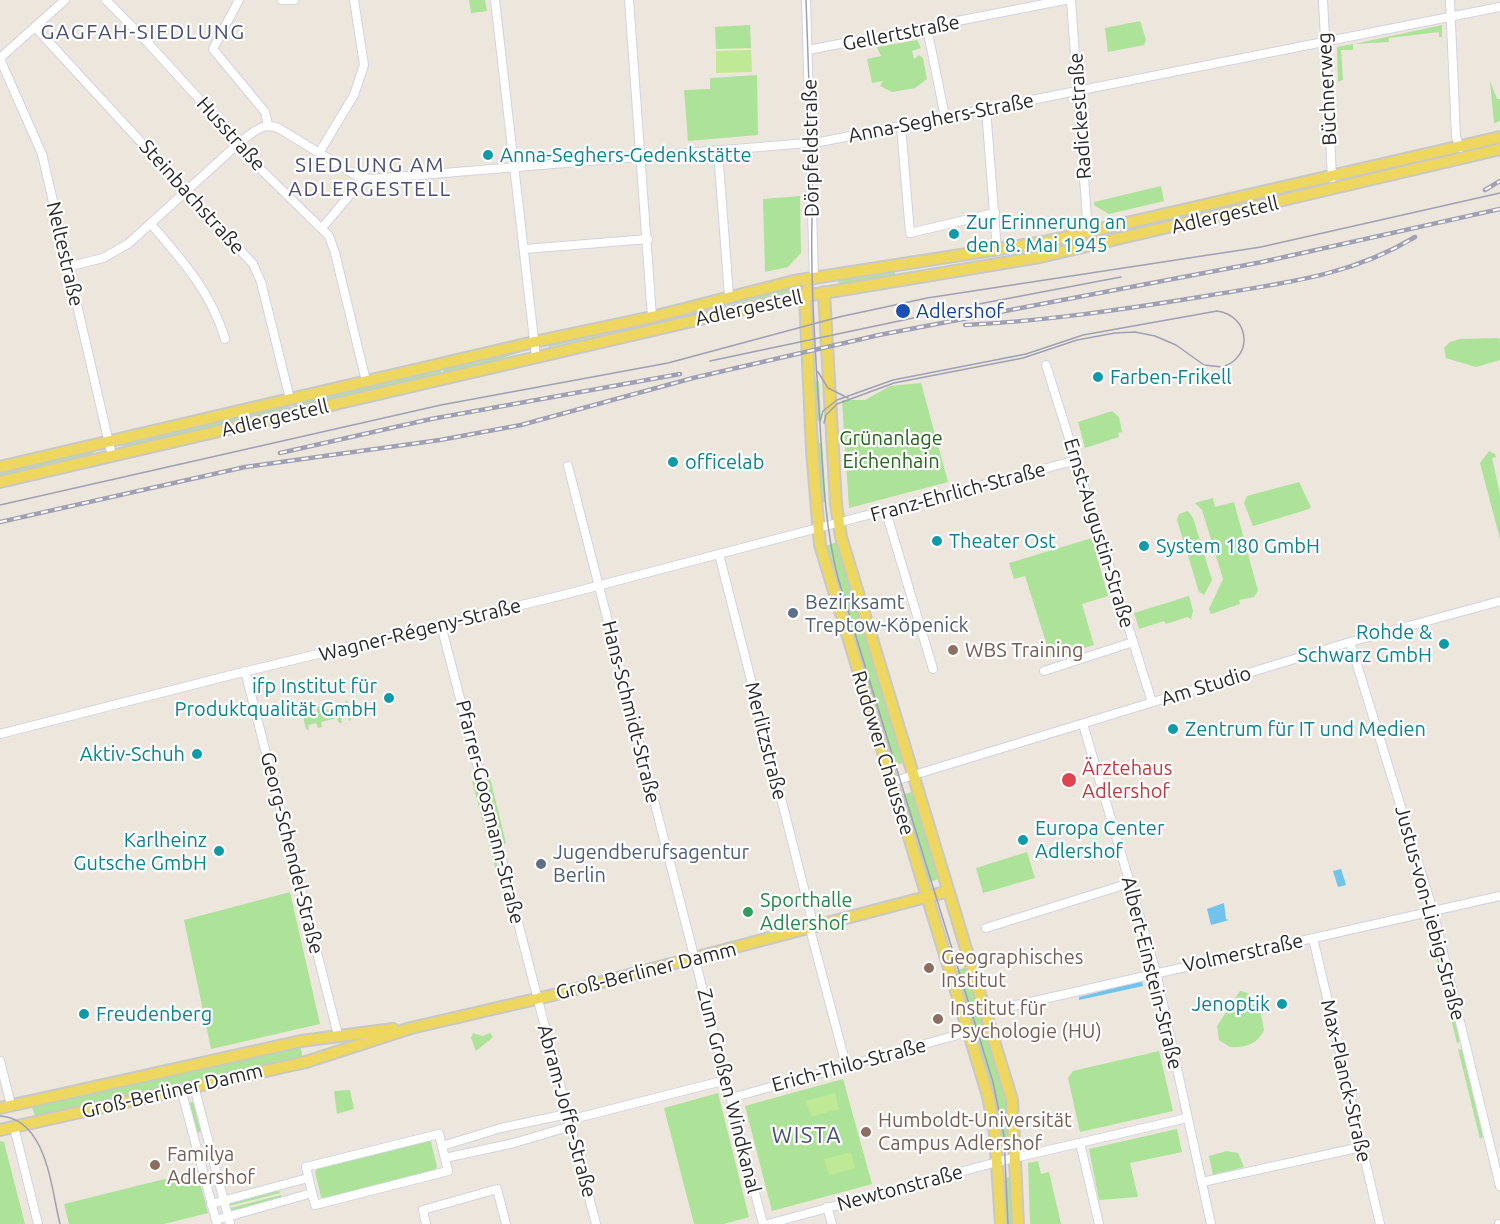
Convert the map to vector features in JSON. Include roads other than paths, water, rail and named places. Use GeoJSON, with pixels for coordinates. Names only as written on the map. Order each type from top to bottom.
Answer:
{"type":"FeatureCollection","features":[{"type":"Feature","properties":{"kind":"main road","name":"Adlergestell"},"geometry":{"type":"LineString","coordinates":[[0,482],[805,296],[1040,257],[1461,153],[1500,137]]}},
{"type":"Feature","properties":{"kind":"main road","name":"Adlergestell"},"geometry":{"type":"LineString","coordinates":[[0,467],[534,342],[652,317],[729,296],[903,263],[997,251],[1303,181],[1332,178],[1461,153],[1500,149]]}},
{"type":"Feature","properties":{"kind":"main road"},"geometry":{"type":"LineString","coordinates":[[805,296],[814,279],[824,292]]}},
{"type":"Feature","properties":{"kind":"main road","name":"Rudower Chaussee"},"geometry":{"type":"LineString","coordinates":[[824,292],[839,523],[1012,1100],[1017,1157],[1018,1224]]}},
{"type":"Feature","properties":{"kind":"main road","name":"Rudower Chaussee"},"geometry":{"type":"LineString","coordinates":[[805,296],[817,528],[891,782],[993,1115],[1000,1224]]}},
{"type":"Feature","properties":{"kind":"main road","name":"Groß-Berliner Damm"},"geometry":{"type":"LineString","coordinates":[[0,1130],[341,1052],[411,1028],[812,929],[949,891]]}},
{"type":"Feature","properties":{"kind":"main road","name":"Groß-Berliner Damm"},"geometry":{"type":"LineString","coordinates":[[5,1106],[302,1041],[411,1028]]}},
{"type":"Feature","properties":{"kind":"main road"},"geometry":{"type":"LineString","coordinates":[[339,1035],[341,1052]]}},
{"type":"Feature","properties":{"kind":"main road"},"geometry":{"type":"LineString","coordinates":[[5,1106],[14,1127]]}},
{"type":"Feature","properties":{"kind":"street"},"geometry":{"type":"LineString","coordinates":[[0,58],[65,0]]}},
{"type":"Feature","properties":{"kind":"street","name":"Husstraße"},"geometry":{"type":"LineString","coordinates":[[106,0],[239,143],[240,149],[322,228],[333,245],[366,381]]}},
{"type":"Feature","properties":{"kind":"street"},"geometry":{"type":"LineString","coordinates":[[239,0],[213,49],[265,112],[268,125]]}},
{"type":"Feature","properties":{"kind":"street"},"geometry":{"type":"LineString","coordinates":[[282,0],[294,0]]}},
{"type":"Feature","properties":{"kind":"street"},"geometry":{"type":"LineString","coordinates":[[319,153],[354,95],[364,65],[354,0]]}},
{"type":"Feature","properties":{"kind":"street"},"geometry":{"type":"LineString","coordinates":[[495,0],[536,357]]}},
{"type":"Feature","properties":{"kind":"street"},"geometry":{"type":"LineString","coordinates":[[630,0],[652,317]]}},
{"type":"Feature","properties":{"kind":"street","name":"Dörpfeldstraße"},"geometry":{"type":"LineString","coordinates":[[806,0],[814,279]]}},
{"type":"Feature","properties":{"kind":"street","name":"Gellertstraße"},"geometry":{"type":"LineString","coordinates":[[808,50],[1065,0]]}},
{"type":"Feature","properties":{"kind":"street","name":"Radickestraße"},"geometry":{"type":"LineString","coordinates":[[1071,0],[1088,232]]}},
{"type":"Feature","properties":{"kind":"street","name":"Büchnerweg"},"geometry":{"type":"LineString","coordinates":[[1323,0],[1332,178]]}},
{"type":"Feature","properties":{"kind":"street"},"geometry":{"type":"LineString","coordinates":[[1450,0],[1456,137],[1461,153]]}},
{"type":"Feature","properties":{"kind":"street","name":"Anna-Seghers-Straße"},"geometry":{"type":"LineString","coordinates":[[364,178],[811,143],[986,110],[1450,15],[1500,7]]}},
{"type":"Feature","properties":{"kind":"street","name":"Steinbachstraße"},"geometry":{"type":"LineString","coordinates":[[36,28],[257,270],[290,399]]}},
{"type":"Feature","properties":{"kind":"street"},"geometry":{"type":"LineString","coordinates":[[927,28],[945,117]]}},
{"type":"Feature","properties":{"kind":"street","name":"Neltestraße"},"geometry":{"type":"LineString","coordinates":[[0,58],[39,144],[112,456]]}},
{"type":"Feature","properties":{"kind":"street"},"geometry":{"type":"LineString","coordinates":[[986,110],[997,251]]}},
{"type":"Feature","properties":{"kind":"street"},"geometry":{"type":"LineString","coordinates":[[68,267],[116,253],[239,143],[257,129],[268,125],[280,129],[364,178],[322,228]]}},
{"type":"Feature","properties":{"kind":"street"},"geometry":{"type":"LineString","coordinates":[[901,126],[910,233],[995,213]]}},
{"type":"Feature","properties":{"kind":"street"},"geometry":{"type":"LineString","coordinates":[[718,151],[729,296]]}},
{"type":"Feature","properties":{"kind":"street"},"geometry":{"type":"LineString","coordinates":[[151,224],[191,269],[217,313],[225,339]]}},
{"type":"Feature","properties":{"kind":"street"},"geometry":{"type":"LineString","coordinates":[[525,249],[648,239]]}},
{"type":"Feature","properties":{"kind":"street","name":"Ernst-Augustin-Straße"},"geometry":{"type":"LineString","coordinates":[[1046,365],[1152,702]]}},
{"type":"Feature","properties":{"kind":"street","name":"Franz-Ehrlich-Straße"},"geometry":{"type":"LineString","coordinates":[[839,523],[1077,460]]}},
{"type":"Feature","properties":{"kind":"street","name":"Hans-Schmidt-Straße"},"geometry":{"type":"LineString","coordinates":[[568,466],[696,958]]}},
{"type":"Feature","properties":{"kind":"street"},"geometry":{"type":"LineString","coordinates":[[886,512],[933,669]]}},
{"type":"Feature","properties":{"kind":"street","name":"Wagner-Régeny-Straße"},"geometry":{"type":"LineString","coordinates":[[0,734],[245,671],[441,626],[839,523]]}},
{"type":"Feature","properties":{"kind":"street","name":"Merlitzstraße"},"geometry":{"type":"LineString","coordinates":[[719,554],[846,1065]]}},
{"type":"Feature","properties":{"kind":"street","name":"Am Studio"},"geometry":{"type":"LineString","coordinates":[[891,782],[1350,642],[1500,601]]}},
{"type":"Feature","properties":{"kind":"street","name":"Pfarrer-Goosmann-Straße"},"geometry":{"type":"LineString","coordinates":[[441,626],[537,998]]}},
{"type":"Feature","properties":{"kind":"street"},"geometry":{"type":"LineString","coordinates":[[1044,671],[1133,642]]}},
{"type":"Feature","properties":{"kind":"street","name":"Justus-von-Liebig-Straße"},"geometry":{"type":"LineString","coordinates":[[1350,642],[1433,911],[1500,1186]]}},
{"type":"Feature","properties":{"kind":"street","name":"Georg-Schendel-Straße"},"geometry":{"type":"LineString","coordinates":[[245,671],[339,1035]]}},
{"type":"Feature","properties":{"kind":"street","name":"Albert-Einstein-Straße"},"geometry":{"type":"LineString","coordinates":[[1083,724],[1156,972],[1211,1224]]}},
{"type":"Feature","properties":{"kind":"street"},"geometry":{"type":"LineString","coordinates":[[986,928],[1130,883]]}},
{"type":"Feature","properties":{"kind":"street","name":"Volmerstraße"},"geometry":{"type":"LineString","coordinates":[[986,1012],[1500,896]]}},
{"type":"Feature","properties":{"kind":"street","name":"Max-Planck-Straße"},"geometry":{"type":"LineString","coordinates":[[1313,938],[1380,1224]]}},
{"type":"Feature","properties":{"kind":"street","name":"Zum Großen Windkanal"},"geometry":{"type":"LineString","coordinates":[[696,958],[763,1224]]}},
{"type":"Feature","properties":{"kind":"street","name":"Abram-Joffe-Straße"},"geometry":{"type":"LineString","coordinates":[[537,998],[596,1224]]}},
{"type":"Feature","properties":{"kind":"street","name":"Erich-Thilo-Straße"},"geometry":{"type":"LineString","coordinates":[[731,1098],[968,1032]]}},
{"type":"Feature","properties":{"kind":"street"},"geometry":{"type":"LineString","coordinates":[[0,1061],[5,1106]]}},
{"type":"Feature","properties":{"kind":"street"},"geometry":{"type":"LineString","coordinates":[[442,1146],[501,1128],[569,1120],[726,1080]]}},
{"type":"Feature","properties":{"kind":"street"},"geometry":{"type":"LineString","coordinates":[[194,1086],[230,1224]]}},
{"type":"Feature","properties":{"kind":"street"},"geometry":{"type":"LineString","coordinates":[[181,1089],[216,1222],[228,1215],[312,1193]]}},
{"type":"Feature","properties":{"kind":"street","name":"Newtonstraße"},"geometry":{"type":"LineString","coordinates":[[768,1224],[997,1162],[1187,1118]]}},
{"type":"Feature","properties":{"kind":"street"},"geometry":{"type":"LineString","coordinates":[[445,1158],[514,1143],[569,1120]]}},
{"type":"Feature","properties":{"kind":"street"},"geometry":{"type":"LineString","coordinates":[[14,1127],[38,1224]]}},
{"type":"Feature","properties":{"kind":"street"},"geometry":{"type":"LineString","coordinates":[[439,1134],[445,1158],[448,1171],[315,1205],[306,1167],[439,1134]]}},
{"type":"Feature","properties":{"kind":"street"},"geometry":{"type":"LineString","coordinates":[[1080,1143],[1099,1224]]}},
{"type":"Feature","properties":{"kind":"street"},"geometry":{"type":"LineString","coordinates":[[1202,1182],[1361,1147]]}},
{"type":"Feature","properties":{"kind":"street"},"geometry":{"type":"LineString","coordinates":[[211,1204],[308,1178]]}},
{"type":"Feature","properties":{"kind":"street"},"geometry":{"type":"LineString","coordinates":[[426,1224],[423,1210],[496,1189],[506,1224]]}},
{"type":"Feature","properties":{"kind":"street"},"geometry":{"type":"LineString","coordinates":[[827,1208],[832,1224]]}},
{"type":"Feature","properties":{"kind":"water"},"geometry":{"type":"Polygon","coordinates":[[[1341,869],[1346,885],[1338,887],[1333,871],[1341,869]]]}},
{"type":"Feature","properties":{"kind":"water"},"geometry":{"type":"Polygon","coordinates":[[[1224,903],[1226,919],[1229,920],[1211,925],[1207,909],[1224,903]]]}},
{"type":"Feature","properties":{"kind":"water"},"geometry":{"type":"Polygon","coordinates":[[[1142,981],[1143,986],[1079,1000],[1079,997],[1142,981]]]}},
{"type":"Feature","properties":{"kind":"tram line"},"geometry":{"type":"LineString","coordinates":[[806,0],[813,198]]}},
{"type":"Feature","properties":{"kind":"tram line"},"geometry":{"type":"LineString","coordinates":[[813,191],[812,278],[815,337],[827,521],[834,559],[993,1082],[1004,1136],[1008,1224]]}},
{"type":"Feature","properties":{"kind":"tram line"},"geometry":{"type":"LineString","coordinates":[[0,505],[441,405],[668,363],[839,317],[927,298],[1261,247],[1500,193]]}},
{"type":"Feature","properties":{"kind":"tram line"},"geometry":{"type":"LineString","coordinates":[[710,361],[984,303],[1121,277]]}},
{"type":"Feature","properties":{"kind":"tram line"},"geometry":{"type":"LineString","coordinates":[[820,422],[823,411],[837,400],[893,380],[1026,354],[1083,335],[1217,311],[1228,314],[1236,321],[1242,329],[1244,338],[1239,355],[1222,367],[1204,365],[1176,345],[1155,336],[1135,332],[1077,340],[1023,358],[894,383],[837,404],[826,415],[824,423]]}},
{"type":"Feature","properties":{"kind":"tram line"},"geometry":{"type":"LineString","coordinates":[[818,372],[828,388],[848,398]]}},
{"type":"Feature","properties":{"kind":"tram line"},"geometry":{"type":"LineString","coordinates":[[0,1116],[16,1120],[28,1129],[37,1142],[49,1175],[60,1224]]}},
{"type":"Feature","properties":{"kind":"railway"},"geometry":{"type":"LineString","coordinates":[[1485,190],[1500,181]]}},
{"type":"Feature","properties":{"kind":"railway"},"geometry":{"type":"LineString","coordinates":[[0,522],[245,467],[440,440],[521,425],[693,378],[879,335],[1262,262],[1500,209]]}},
{"type":"Feature","properties":{"kind":"railway"},"geometry":{"type":"LineString","coordinates":[[965,325],[1086,314],[1314,277],[1365,261],[1415,237]]}},
{"type":"Feature","properties":{"kind":"railway"},"geometry":{"type":"LineString","coordinates":[[280,453],[431,419],[680,374]]}},
{"type":"Feature","properties":{"kind":"place","name":"Anna-Seghers-Gedenkstätte"},"geometry":{"type":"Point","coordinates":[488,155]}},
{"type":"Feature","properties":{"kind":"place","name":"Zur Erinnerung an den 8. Mai 1945"},"geometry":{"type":"Point","coordinates":[954,234]}},
{"type":"Feature","properties":{"kind":"place","name":"Adlershof"},"geometry":{"type":"Point","coordinates":[903,311]}},
{"type":"Feature","properties":{"kind":"place","name":"Farben-Frikell"},"geometry":{"type":"Point","coordinates":[1098,377]}},
{"type":"Feature","properties":{"kind":"place","name":"officelab"},"geometry":{"type":"Point","coordinates":[673,462]}},
{"type":"Feature","properties":{"kind":"place","name":"Theater Ost"},"geometry":{"type":"Point","coordinates":[937,541]}},
{"type":"Feature","properties":{"kind":"place","name":"System 180 GmbH"},"geometry":{"type":"Point","coordinates":[1144,546]}},
{"type":"Feature","properties":{"kind":"place","name":"Bezirksamt Treptow-Köpenick"},"geometry":{"type":"Point","coordinates":[793,613]}},
{"type":"Feature","properties":{"kind":"place","name":"Rohde & Schwarz GmbH"},"geometry":{"type":"Point","coordinates":[1444,644]}},
{"type":"Feature","properties":{"kind":"place","name":"WBS Training"},"geometry":{"type":"Point","coordinates":[953,650]}},
{"type":"Feature","properties":{"kind":"place","name":"ifp Institut für Produktqualität GmbH"},"geometry":{"type":"Point","coordinates":[389,698]}},
{"type":"Feature","properties":{"kind":"place","name":"Zentrum für IT und Medien"},"geometry":{"type":"Point","coordinates":[1173,729]}},
{"type":"Feature","properties":{"kind":"place","name":"Aktiv-Schuh"},"geometry":{"type":"Point","coordinates":[197,754]}},
{"type":"Feature","properties":{"kind":"place","name":"Ärztehaus Adlershof"},"geometry":{"type":"Point","coordinates":[1069,780]}},
{"type":"Feature","properties":{"kind":"place","name":"Europa Center Adlershof"},"geometry":{"type":"Point","coordinates":[1023,840]}},
{"type":"Feature","properties":{"kind":"place","name":"Karlheinz Gutsche GmbH"},"geometry":{"type":"Point","coordinates":[219,851]}},
{"type":"Feature","properties":{"kind":"place","name":"Jugendberufsagentur Berlin"},"geometry":{"type":"Point","coordinates":[541,864]}},
{"type":"Feature","properties":{"kind":"place","name":"Sporthalle Adlershof"},"geometry":{"type":"Point","coordinates":[748,912]}},
{"type":"Feature","properties":{"kind":"place","name":"Geographisches Institut"},"geometry":{"type":"Point","coordinates":[929,968]}},
{"type":"Feature","properties":{"kind":"place","name":"Jenoptik"},"geometry":{"type":"Point","coordinates":[1282,1004]}},
{"type":"Feature","properties":{"kind":"place","name":"Freudenberg"},"geometry":{"type":"Point","coordinates":[84,1014]}},
{"type":"Feature","properties":{"kind":"place","name":"Institut für Psychologie (HU)"},"geometry":{"type":"Point","coordinates":[938,1019]}},
{"type":"Feature","properties":{"kind":"place","name":"Humboldt-Universität Campus Adlershof"},"geometry":{"type":"Point","coordinates":[866,1132]}},
{"type":"Feature","properties":{"kind":"place","name":"Familya Adlershof"},"geometry":{"type":"Point","coordinates":[155,1165]}},
{"type":"Feature","properties":{"kind":"district","name":"GAGFAH-SIEDLUNG"},"geometry":{"type":"Point","coordinates":[143,32]}},
{"type":"Feature","properties":{"kind":"district","name":"SIEDLUNG AM ADLERGESTELL"},"geometry":{"type":"Point","coordinates":[370,177]}},
{"type":"Feature","properties":{"kind":"district","name":"WISTA"},"geometry":{"type":"Point","coordinates":[807,1136]}},
{"type":"Feature","properties":{"kind":"park label","name":"Grünanlage Eichenhain"},"geometry":{"type":"Point","coordinates":[891,450]}}]}
